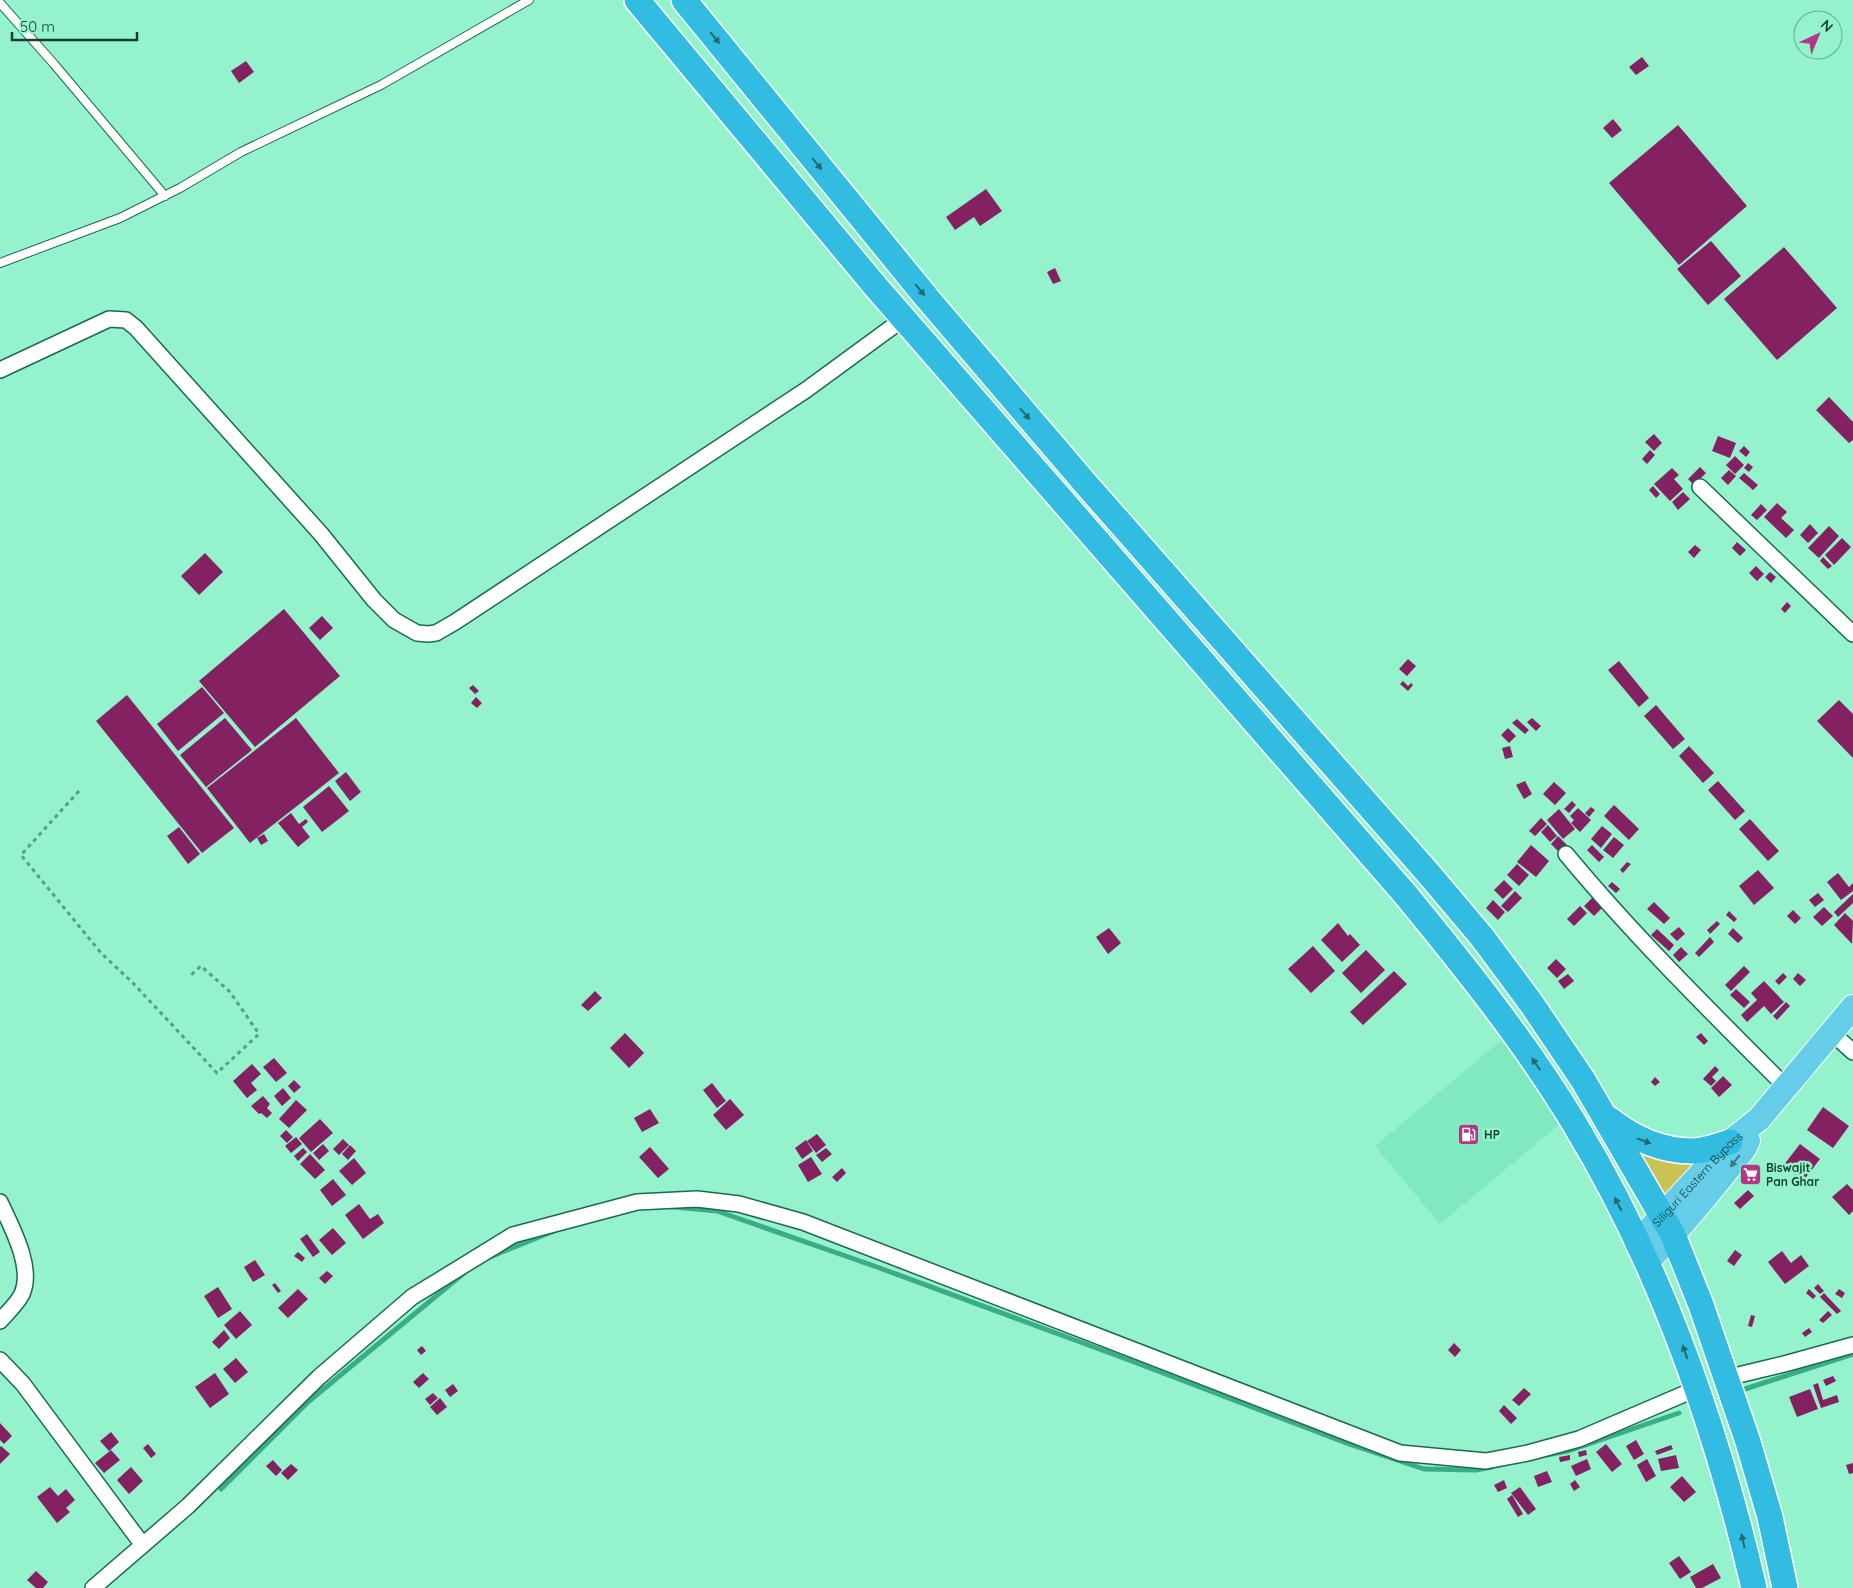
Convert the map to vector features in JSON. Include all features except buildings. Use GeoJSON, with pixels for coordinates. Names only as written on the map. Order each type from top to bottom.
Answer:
{"type":"FeatureCollection","features":[{"type":"Feature","properties":{"kind":"highway"},"geometry":{"type":"LineString","coordinates":[[637,0],[903,319],[1405,894],[1472,975],[1535,1063],[1574,1123],[1619,1204],[1680,1338],[1698,1388],[1728,1485],[1754,1588]]}},
{"type":"Feature","properties":{"kind":"highway"},"geometry":{"type":"LineString","coordinates":[[684,0],[933,306],[1085,483],[1428,872],[1482,937],[1536,1011],[1583,1080],[1668,1226],[1701,1305],[1726,1378],[1770,1517],[1785,1588]]}},
{"type":"Feature","properties":{"kind":"highway"},"geometry":{"type":"LineString","coordinates":[[1603,1115],[1636,1138],[1665,1148],[1692,1151],[1730,1142]]}},
{"type":"Feature","properties":{"kind":"main road","name":"Siliguri Eastern Bypass"},"geometry":{"type":"LineString","coordinates":[[1668,1226],[1730,1142],[1759,1119],[1853,1007]]}},
{"type":"Feature","properties":{"kind":"main road","name":"Siliguri Eastern Bypass"},"geometry":{"type":"LineString","coordinates":[[1668,1226],[1704,1200],[1744,1149],[1759,1119]]}},
{"type":"Feature","properties":{"kind":"main road"},"geometry":{"type":"LineString","coordinates":[[1642,1253],[1668,1226]]}},
{"type":"Feature","properties":{"kind":"street"},"geometry":{"type":"LineString","coordinates":[[0,370],[109,319],[126,320],[136,328],[321,534],[381,607],[394,620],[417,633],[436,634],[618,516],[806,390],[903,319]]}},
{"type":"Feature","properties":{"kind":"street"},"geometry":{"type":"LineString","coordinates":[[1700,487],[1853,634]]}},
{"type":"Feature","properties":{"kind":"street"},"geometry":{"type":"LineString","coordinates":[[1566,854],[1625,921],[1786,1087]]}},
{"type":"Feature","properties":{"kind":"street"},"geometry":{"type":"LineString","coordinates":[[1831,1032],[1853,1052]]}},
{"type":"Feature","properties":{"kind":"street"},"geometry":{"type":"LineString","coordinates":[[93,1588],[188,1506],[319,1377],[412,1297],[514,1235],[637,1202],[696,1199],[739,1204],[803,1222],[1400,1453],[1486,1461],[1528,1453],[1579,1439],[1698,1388]]}},
{"type":"Feature","properties":{"kind":"street"},"geometry":{"type":"LineString","coordinates":[[0,1202],[17,1238],[24,1267],[24,1282],[23,1292],[19,1300],[0,1321]]}},
{"type":"Feature","properties":{"kind":"street"},"geometry":{"type":"LineString","coordinates":[[1726,1378],[1853,1345]]}},
{"type":"Feature","properties":{"kind":"street"},"geometry":{"type":"LineString","coordinates":[[0,1360],[23,1384],[142,1544]]}},
{"type":"Feature","properties":{"kind":"lane"},"geometry":{"type":"LineString","coordinates":[[0,263],[120,218],[165,196],[242,152],[381,85],[529,0]]}},
{"type":"Feature","properties":{"kind":"lane"},"geometry":{"type":"LineString","coordinates":[[0,3],[165,196]]}},
{"type":"Feature","properties":{"kind":"path"},"geometry":{"type":"LineString","coordinates":[[79,791],[21,855],[101,953],[133,983],[217,1073],[259,1034],[230,992],[201,966],[191,975]]}},
{"type":"Feature","properties":{"kind":"shaded area","name":"HP"},"geometry":{"type":"Polygon","coordinates":[[[1504,1038],[1561,1123],[1440,1224],[1375,1146],[1504,1038]]]}},
{"type":"Feature","properties":{"kind":"shaded area"},"geometry":{"type":"Polygon","coordinates":[[[1642,1152],[1706,1156],[1665,1196],[1642,1152]]]}},
{"type":"Feature","properties":{"kind":"waterway"},"geometry":{"type":"LineString","coordinates":[[674,1207],[717,1211],[877,1267],[1349,1444],[1424,1469],[1476,1470],[1492,1467]]}},
{"type":"Feature","properties":{"kind":"waterway"},"geometry":{"type":"LineString","coordinates":[[485,1259],[554,1231]]}},
{"type":"Feature","properties":{"kind":"waterway"},"geometry":{"type":"LineString","coordinates":[[221,1489],[308,1402],[464,1273]]}},
{"type":"Feature","properties":{"kind":"waterway"},"geometry":{"type":"LineString","coordinates":[[1742,1390],[1853,1354]]}},
{"type":"Feature","properties":{"kind":"waterway"},"geometry":{"type":"LineString","coordinates":[[1546,1455],[1568,1451],[1679,1413]]}},
{"type":"Feature","properties":{"kind":"place","name":"HP"},"geometry":{"type":"Point","coordinates":[1468,1134]}},
{"type":"Feature","properties":{"kind":"place","name":"Biswajit Pan Ghar"},"geometry":{"type":"Point","coordinates":[1750,1174]}}]}
